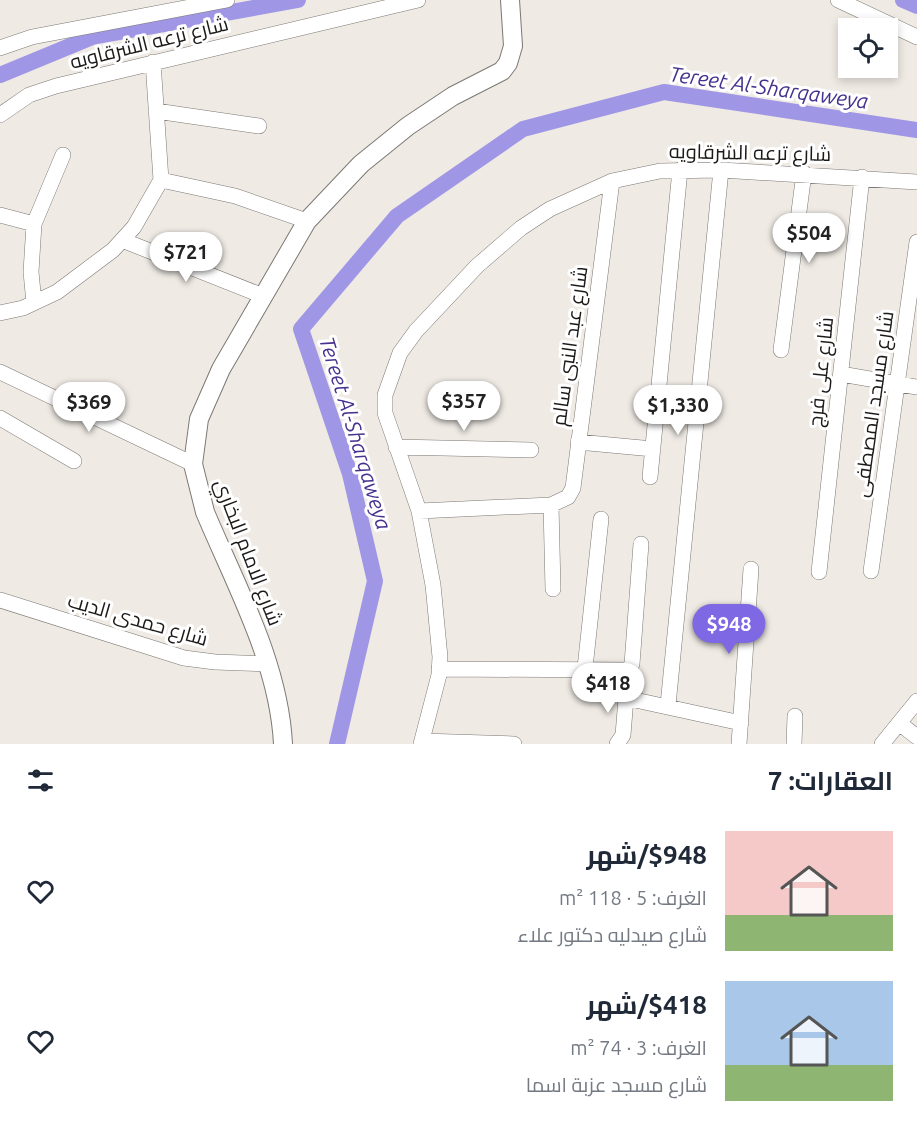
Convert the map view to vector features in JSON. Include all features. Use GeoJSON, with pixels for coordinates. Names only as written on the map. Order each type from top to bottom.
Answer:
{"type":"FeatureCollection","features":[{"type":"Feature","properties":{"kind":"street","name":"شارع ترعه الشرقاويه"},"geometry":{"type":"LineString","coordinates":[[0,48],[32,37],[227,0]]}},
{"type":"Feature","properties":{"kind":"street","name":"شارع ترعه الشرقاويه"},"geometry":{"type":"LineString","coordinates":[[0,115],[29,95],[153,62],[418,0]]}},
{"type":"Feature","properties":{"kind":"street","name":"شارع الامام البخاري"},"geometry":{"type":"LineString","coordinates":[[283,744],[282,720],[267,664],[205,512],[193,464],[194,438],[199,419],[221,369],[306,221],[361,164],[408,126],[453,96],[502,71],[508,63],[513,46],[510,0]]}},
{"type":"Feature","properties":{"kind":"street"},"geometry":{"type":"LineString","coordinates":[[838,0],[917,37]]}},
{"type":"Feature","properties":{"kind":"street"},"geometry":{"type":"LineString","coordinates":[[0,313],[34,303],[57,292],[122,240],[134,227],[160,180],[153,62]]}},
{"type":"Feature","properties":{"kind":"street"},"geometry":{"type":"LineString","coordinates":[[156,111],[259,126]]}},
{"type":"Feature","properties":{"kind":"street"},"geometry":{"type":"LineString","coordinates":[[34,303],[32,272],[34,224],[63,155]]}},
{"type":"Feature","properties":{"kind":"street"},"geometry":{"type":"LineString","coordinates":[[650,477],[680,170]]}},
{"type":"Feature","properties":{"kind":"street","name":"شارع ترعه الشرقاويه"},"geometry":{"type":"LineString","coordinates":[[422,743],[439,669],[433,585],[419,511],[386,413],[385,395],[400,353],[416,331],[495,250],[550,209],[612,181],[660,171],[721,170],[804,173],[917,182]]}},
{"type":"Feature","properties":{"kind":"street"},"geometry":{"type":"LineString","coordinates":[[668,705],[721,170]]}},
{"type":"Feature","properties":{"kind":"street"},"geometry":{"type":"LineString","coordinates":[[780,350],[804,173]]}},
{"type":"Feature","properties":{"kind":"street","name":"شارع على فرج"},"geometry":{"type":"LineString","coordinates":[[819,572],[862,177]]}},
{"type":"Feature","properties":{"kind":"street"},"geometry":{"type":"LineString","coordinates":[[160,180],[235,196],[306,221]]}},
{"type":"Feature","properties":{"kind":"street","name":"شارع عبد النبى سالم"},"geometry":{"type":"LineString","coordinates":[[551,505],[568,497],[573,488],[612,181]]}},
{"type":"Feature","properties":{"kind":"street"},"geometry":{"type":"LineString","coordinates":[[0,215],[34,224]]}},
{"type":"Feature","properties":{"kind":"street"},"geometry":{"type":"LineString","coordinates":[[122,240],[263,296]]}},
{"type":"Feature","properties":{"kind":"street","name":"شارع مسجد المصطفى"},"geometry":{"type":"LineString","coordinates":[[871,571],[917,242]]}},
{"type":"Feature","properties":{"kind":"street"},"geometry":{"type":"LineString","coordinates":[[0,372],[193,464]]}},
{"type":"Feature","properties":{"kind":"street"},"geometry":{"type":"LineString","coordinates":[[841,374],[917,387]]}},
{"type":"Feature","properties":{"kind":"street"},"geometry":{"type":"LineString","coordinates":[[0,418],[74,461]]}},
{"type":"Feature","properties":{"kind":"street"},"geometry":{"type":"LineString","coordinates":[[578,442],[653,449]]}},
{"type":"Feature","properties":{"kind":"street"},"geometry":{"type":"LineString","coordinates":[[396,447],[531,450]]}},
{"type":"Feature","properties":{"kind":"street"},"geometry":{"type":"LineString","coordinates":[[419,511],[551,505],[553,589]]}},
{"type":"Feature","properties":{"kind":"street"},"geometry":{"type":"LineString","coordinates":[[585,668],[601,519]]}},
{"type":"Feature","properties":{"kind":"street"},"geometry":{"type":"LineString","coordinates":[[439,669],[628,670],[632,664],[641,544]]}},
{"type":"Feature","properties":{"kind":"street"},"geometry":{"type":"LineString","coordinates":[[740,744],[751,569]]}},
{"type":"Feature","properties":{"kind":"street","name":"شارع حمدى الديب"},"geometry":{"type":"LineString","coordinates":[[0,600],[184,658],[267,664]]}},
{"type":"Feature","properties":{"kind":"street"},"geometry":{"type":"LineString","coordinates":[[618,670],[618,688],[626,698],[668,705],[741,723]]}},
{"type":"Feature","properties":{"kind":"street"},"geometry":{"type":"LineString","coordinates":[[617,744],[623,735],[626,698]]}},
{"type":"Feature","properties":{"kind":"street"},"geometry":{"type":"LineString","coordinates":[[882,744],[917,701]]}},
{"type":"Feature","properties":{"kind":"street"},"geometry":{"type":"LineString","coordinates":[[794,744],[795,716]]}},
{"type":"Feature","properties":{"kind":"street"},"geometry":{"type":"LineString","coordinates":[[899,723],[917,737]]}},
{"type":"Feature","properties":{"kind":"street"},"geometry":{"type":"LineString","coordinates":[[422,743],[514,744]]}},
{"type":"Feature","properties":{"kind":"waterway"},"geometry":{"type":"LineString","coordinates":[[0,75],[92,37],[298,0]]}},
{"type":"Feature","properties":{"kind":"waterway"},"geometry":{"type":"LineString","coordinates":[[903,0],[917,6]]}},
{"type":"Feature","properties":{"kind":"waterway","name":"Tereet Al-Sharqaweya"},"geometry":{"type":"LineString","coordinates":[[337,744],[375,581],[350,474],[301,329],[397,216],[523,129],[664,92],[917,130]]}}]}
